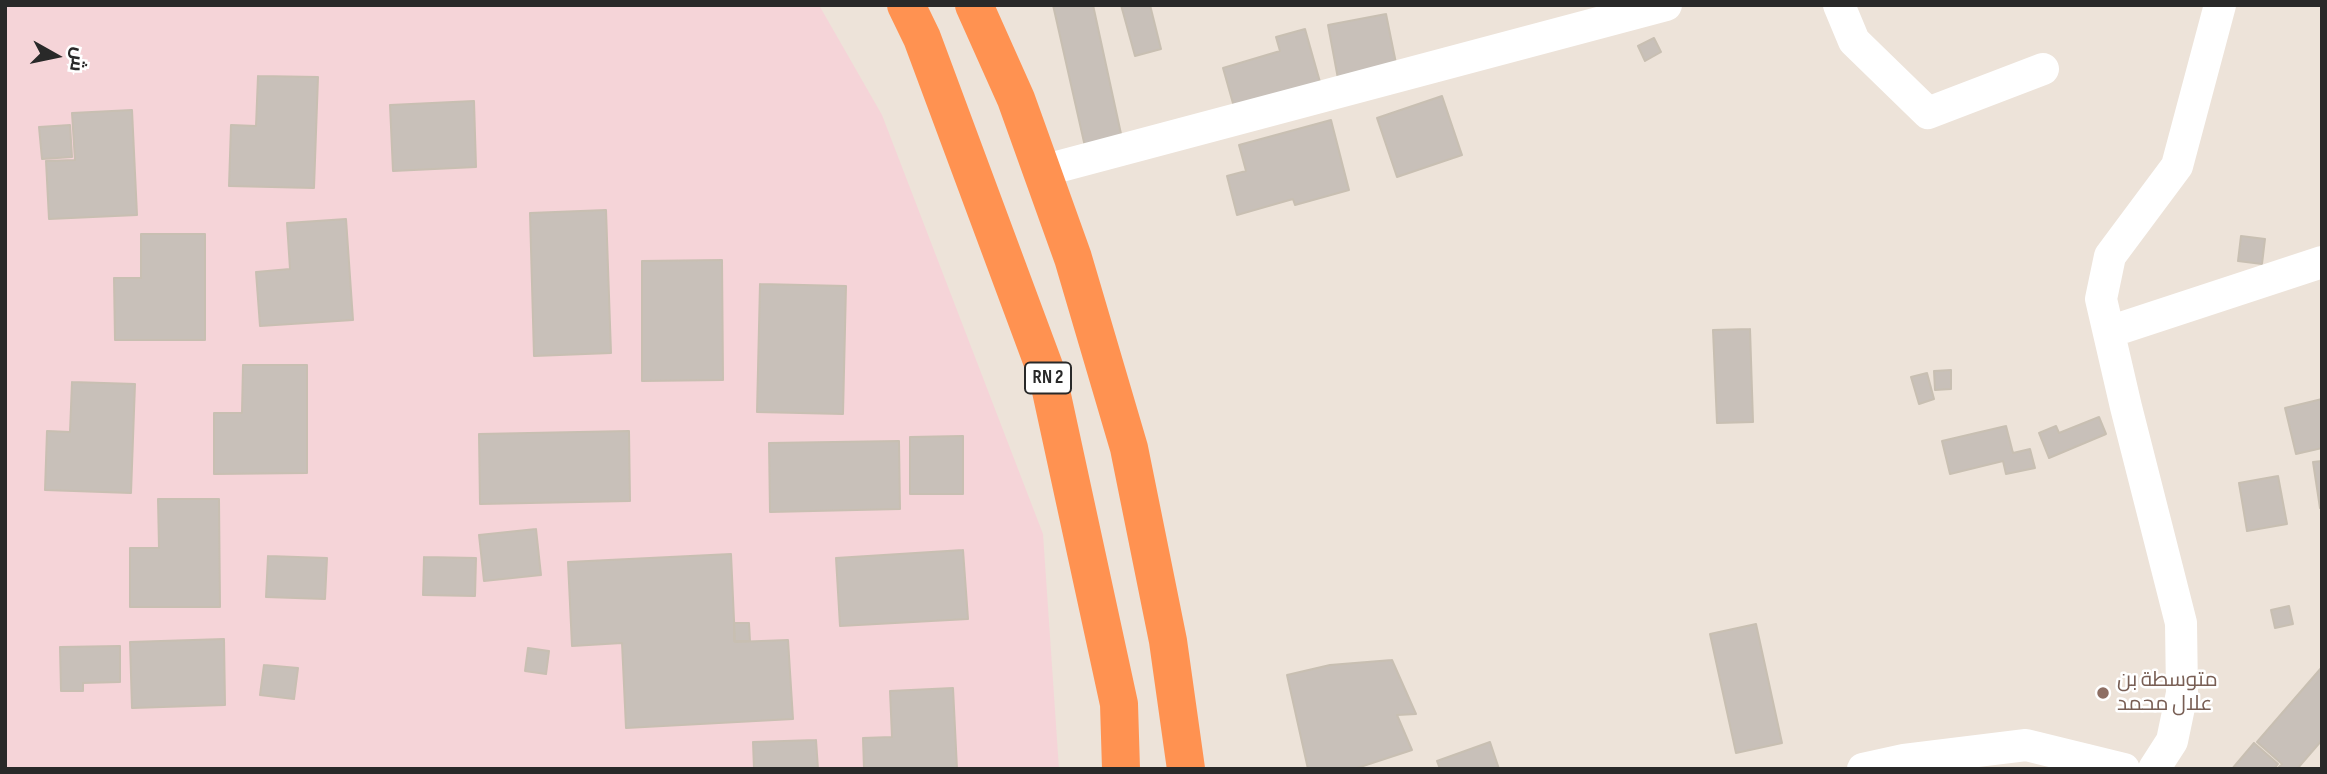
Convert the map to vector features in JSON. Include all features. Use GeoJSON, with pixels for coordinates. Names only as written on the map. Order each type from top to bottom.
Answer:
{"type":"FeatureCollection","features":[{"type":"Feature","properties":{"kind":"highway","name":"RN 2"},"geometry":{"type":"LineString","coordinates":[[906,5],[922,38],[1048,377],[1119,704],[1121,769]]}},
{"type":"Feature","properties":{"kind":"highway"},"geometry":{"type":"LineString","coordinates":[[974,5],[1016,99],[1073,258],[1129,448],[1168,641],[1186,769]]}},
{"type":"Feature","properties":{"kind":"street"},"geometry":{"type":"LineString","coordinates":[[1042,171],[1666,5]]}},
{"type":"Feature","properties":{"kind":"street"},"geometry":{"type":"LineString","coordinates":[[1839,5],[1854,41],[1928,113],[2043,69]]}},
{"type":"Feature","properties":{"kind":"street"},"geometry":{"type":"LineString","coordinates":[[2154,769],[2172,741],[2182,693],[2181,623],[2101,299],[2110,256],[2177,166],[2220,5]]}},
{"type":"Feature","properties":{"kind":"street"},"geometry":{"type":"LineString","coordinates":[[2109,332],[2322,262]]}},
{"type":"Feature","properties":{"kind":"street"},"geometry":{"type":"LineString","coordinates":[[1863,769],[2026,744],[2124,769]]}},
{"type":"Feature","properties":{"kind":"shaded area"},"geometry":{"type":"Polygon","coordinates":[[[5,5],[819,5],[882,115],[1043,534],[1059,769],[5,769],[5,5]]]}},
{"type":"Feature","properties":{"kind":"building"},"geometry":{"type":"Polygon","coordinates":[[[1053,5],[1093,5],[1123,143],[1086,151],[1053,5]]]}},
{"type":"Feature","properties":{"kind":"building"},"geometry":{"type":"Polygon","coordinates":[[[1121,5],[1150,5],[1161,49],[1135,56],[1121,5]]]}},
{"type":"Feature","properties":{"kind":"building"},"geometry":{"type":"Polygon","coordinates":[[[1386,14],[1398,73],[1339,84],[1328,25],[1386,14]]]}},
{"type":"Feature","properties":{"kind":"building"},"geometry":{"type":"Polygon","coordinates":[[[1305,29],[1322,89],[1236,114],[1223,68],[1280,51],[1276,37],[1305,29]]]}},
{"type":"Feature","properties":{"kind":"building"},"geometry":{"type":"Polygon","coordinates":[[[1654,38],[1661,52],[1645,61],[1638,46],[1654,38]]]}},
{"type":"Feature","properties":{"kind":"building"},"geometry":{"type":"Polygon","coordinates":[[[258,76],[318,77],[314,188],[229,186],[231,125],[256,126],[258,76]]]}},
{"type":"Feature","properties":{"kind":"building"},"geometry":{"type":"Polygon","coordinates":[[[1442,96],[1462,155],[1397,177],[1377,118],[1442,96]]]}},
{"type":"Feature","properties":{"kind":"building"},"geometry":{"type":"Polygon","coordinates":[[[474,101],[476,167],[393,171],[390,105],[474,101]]]}},
{"type":"Feature","properties":{"kind":"building"},"geometry":{"type":"Polygon","coordinates":[[[132,110],[137,215],[49,219],[46,161],[75,160],[72,113],[132,110]]]}},
{"type":"Feature","properties":{"kind":"building"},"geometry":{"type":"Polygon","coordinates":[[[1331,120],[1349,190],[1295,205],[1293,199],[1237,215],[1227,176],[1246,171],[1239,145],[1331,120]]]}},
{"type":"Feature","properties":{"kind":"building"},"geometry":{"type":"Polygon","coordinates":[[[70,125],[72,157],[42,159],[39,127],[70,125]]]}},
{"type":"Feature","properties":{"kind":"building"},"geometry":{"type":"Polygon","coordinates":[[[606,210],[611,353],[534,356],[530,213],[606,210]]]}},
{"type":"Feature","properties":{"kind":"building"},"geometry":{"type":"Polygon","coordinates":[[[346,219],[353,320],[260,326],[256,272],[290,269],[287,223],[346,219]]]}},
{"type":"Feature","properties":{"kind":"building"},"geometry":{"type":"Polygon","coordinates":[[[141,234],[205,234],[205,340],[115,340],[114,278],[141,278],[141,234]]]}},
{"type":"Feature","properties":{"kind":"building"},"geometry":{"type":"Polygon","coordinates":[[[2241,236],[2265,239],[2262,264],[2238,261],[2241,236]]]}},
{"type":"Feature","properties":{"kind":"building"},"geometry":{"type":"Polygon","coordinates":[[[722,260],[723,380],[642,381],[642,261],[722,260]]]}},
{"type":"Feature","properties":{"kind":"building"},"geometry":{"type":"Polygon","coordinates":[[[760,284],[846,286],[843,414],[757,412],[760,284]]]}},
{"type":"Feature","properties":{"kind":"building"},"geometry":{"type":"Polygon","coordinates":[[[1750,329],[1753,422],[1717,423],[1713,330],[1750,329]]]}},
{"type":"Feature","properties":{"kind":"building"},"geometry":{"type":"Polygon","coordinates":[[[243,365],[307,365],[307,473],[214,474],[214,413],[242,413],[243,365]]]}},
{"type":"Feature","properties":{"kind":"building"},"geometry":{"type":"Polygon","coordinates":[[[1951,370],[1951,389],[1935,390],[1934,371],[1951,370]]]}},
{"type":"Feature","properties":{"kind":"building"},"geometry":{"type":"Polygon","coordinates":[[[1927,373],[1934,399],[1919,404],[1911,377],[1927,373]]]}},
{"type":"Feature","properties":{"kind":"building"},"geometry":{"type":"Polygon","coordinates":[[[72,382],[135,384],[131,493],[45,490],[47,431],[70,432],[72,382]]]}},
{"type":"Feature","properties":{"kind":"building"},"geometry":{"type":"Polygon","coordinates":[[[2322,399],[2322,448],[2296,454],[2285,408],[2322,399]]]}},
{"type":"Feature","properties":{"kind":"building"},"geometry":{"type":"Polygon","coordinates":[[[2099,417],[2106,434],[2049,458],[2039,433],[2056,426],[2059,433],[2099,417]]]}},
{"type":"Feature","properties":{"kind":"building"},"geometry":{"type":"Polygon","coordinates":[[[2006,426],[2013,453],[2030,449],[2035,468],[2006,474],[2003,461],[1950,474],[1942,441],[2006,426]]]}},
{"type":"Feature","properties":{"kind":"building"},"geometry":{"type":"Polygon","coordinates":[[[629,431],[630,501],[480,504],[479,434],[629,431]]]}},
{"type":"Feature","properties":{"kind":"building"},"geometry":{"type":"Polygon","coordinates":[[[963,436],[963,494],[910,494],[910,437],[963,436]]]}},
{"type":"Feature","properties":{"kind":"building"},"geometry":{"type":"Polygon","coordinates":[[[899,441],[900,509],[770,512],[769,443],[899,441]]]}},
{"type":"Feature","properties":{"kind":"building"},"geometry":{"type":"Polygon","coordinates":[[[2322,461],[2322,508],[2320,508],[2313,462],[2322,461]]]}},
{"type":"Feature","properties":{"kind":"building"},"geometry":{"type":"Polygon","coordinates":[[[2278,476],[2287,524],[2247,531],[2239,483],[2278,476]]]}},
{"type":"Feature","properties":{"kind":"building"},"geometry":{"type":"Polygon","coordinates":[[[158,499],[219,499],[220,607],[130,607],[130,548],[159,548],[158,499]]]}},
{"type":"Feature","properties":{"kind":"building"},"geometry":{"type":"Polygon","coordinates":[[[536,529],[541,575],[484,581],[479,535],[536,529]]]}},
{"type":"Feature","properties":{"kind":"building"},"geometry":{"type":"Polygon","coordinates":[[[963,550],[968,619],[840,626],[836,558],[963,550]]]}},
{"type":"Feature","properties":{"kind":"building"},"geometry":{"type":"Polygon","coordinates":[[[731,554],[735,642],[788,640],[793,719],[626,728],[622,643],[572,646],[568,562],[731,554]]]}},
{"type":"Feature","properties":{"kind":"building"},"geometry":{"type":"Polygon","coordinates":[[[268,556],[327,558],[325,599],[266,597],[268,556]]]}},
{"type":"Feature","properties":{"kind":"building"},"geometry":{"type":"Polygon","coordinates":[[[424,557],[476,558],[475,596],[423,595],[424,557]]]}},
{"type":"Feature","properties":{"kind":"building"},"geometry":{"type":"Polygon","coordinates":[[[2289,606],[2293,624],[2275,628],[2271,610],[2289,606]]]}},
{"type":"Feature","properties":{"kind":"building"},"geometry":{"type":"Polygon","coordinates":[[[734,623],[749,623],[750,641],[734,641],[734,623]]]}},
{"type":"Feature","properties":{"kind":"building"},"geometry":{"type":"Polygon","coordinates":[[[1756,624],[1782,743],[1736,753],[1710,634],[1756,624]]]}},
{"type":"Feature","properties":{"kind":"building"},"geometry":{"type":"Polygon","coordinates":[[[224,639],[225,705],[132,708],[130,642],[224,639]]]}},
{"type":"Feature","properties":{"kind":"building"},"geometry":{"type":"Polygon","coordinates":[[[120,646],[120,682],[83,683],[83,691],[61,691],[60,647],[120,646]]]}},
{"type":"Feature","properties":{"kind":"building"},"geometry":{"type":"Polygon","coordinates":[[[528,648],[549,651],[546,674],[525,671],[528,648]]]}},
{"type":"Feature","properties":{"kind":"building"},"geometry":{"type":"Polygon","coordinates":[[[1392,660],[1416,714],[1397,715],[1412,750],[1354,769],[1308,769],[1287,675],[1330,665],[1392,660]]]}},
{"type":"Feature","properties":{"kind":"building"},"geometry":{"type":"Polygon","coordinates":[[[264,665],[298,668],[294,699],[260,695],[264,665]]]}},
{"type":"Feature","properties":{"kind":"building"},"geometry":{"type":"Polygon","coordinates":[[[2322,667],[2322,740],[2297,769],[2277,769],[2282,764],[2257,742],[2322,667]]]}},
{"type":"Feature","properties":{"kind":"building"},"geometry":{"type":"Polygon","coordinates":[[[953,688],[957,769],[864,769],[863,738],[892,737],[890,691],[953,688]]]}},
{"type":"Feature","properties":{"kind":"building"},"geometry":{"type":"Polygon","coordinates":[[[816,740],[818,769],[754,769],[753,742],[816,740]]]}},
{"type":"Feature","properties":{"kind":"building"},"geometry":{"type":"Polygon","coordinates":[[[1490,742],[1499,769],[1440,769],[1437,761],[1490,742]]]}},
{"type":"Feature","properties":{"kind":"building"},"geometry":{"type":"Polygon","coordinates":[[[2254,743],[2278,764],[2274,769],[2232,769],[2254,743]]]}},
{"type":"Feature","properties":{"kind":"place","name":"متوسطة بن علال محمد"},"geometry":{"type":"Point","coordinates":[2103,693]}}]}
